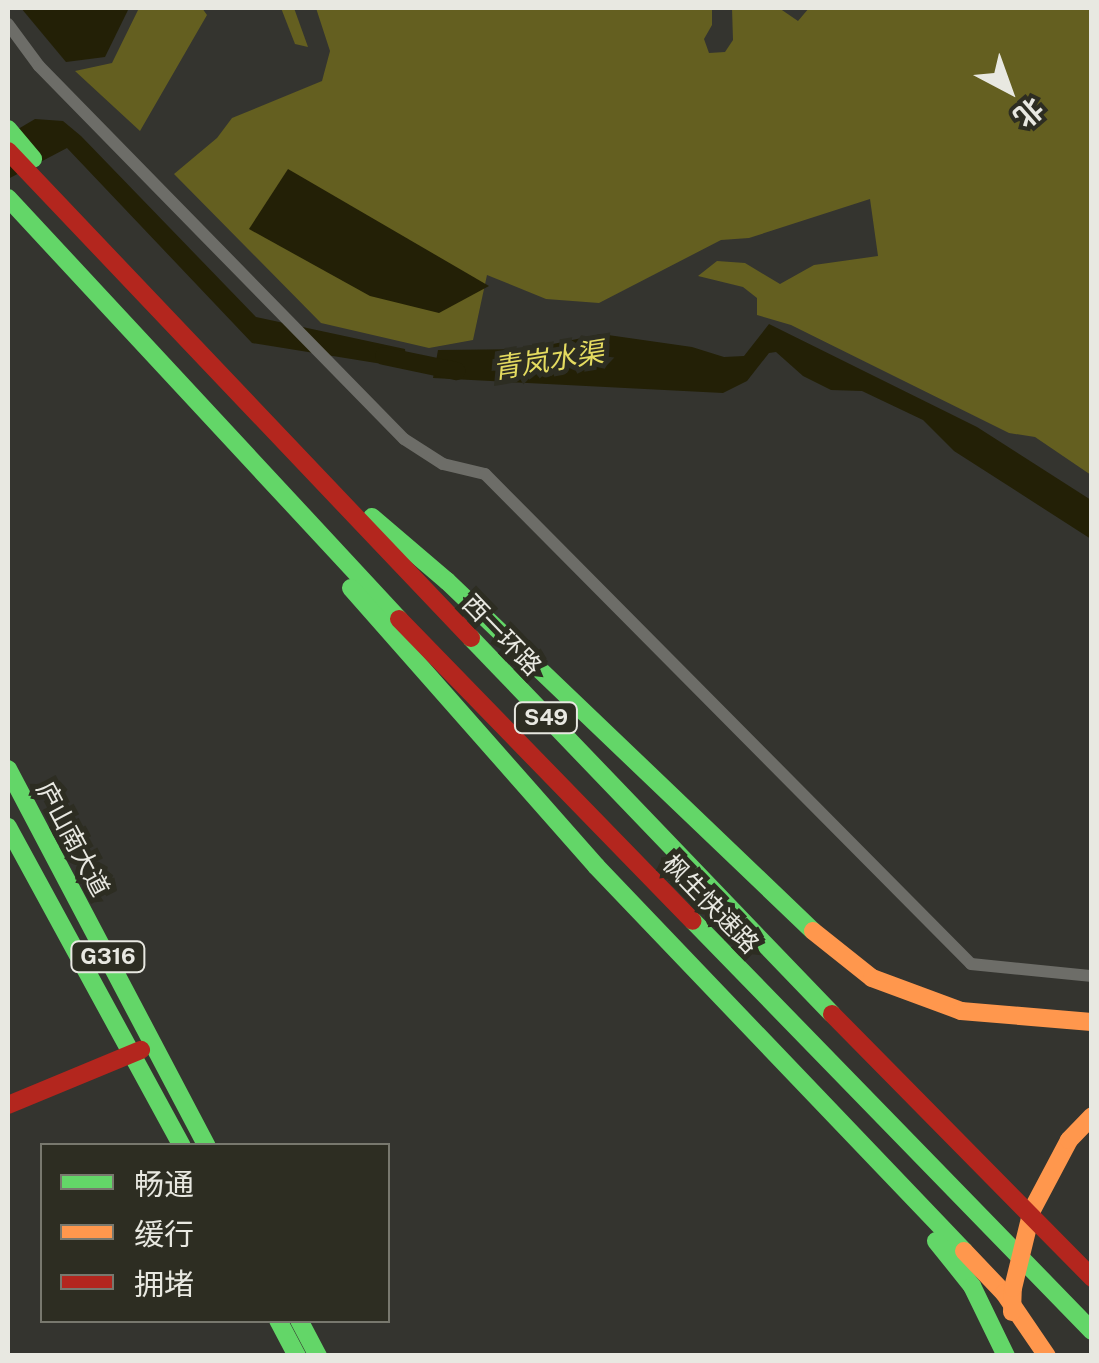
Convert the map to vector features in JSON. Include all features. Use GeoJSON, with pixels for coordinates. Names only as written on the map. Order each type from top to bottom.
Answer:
{"type":"FeatureCollection","features":[{"type":"Feature","properties":{"kind":"main road"},"geometry":{"type":"LineString","coordinates":[[8,129],[172,322]]}},
{"type":"Feature","properties":{"kind":"main road","name":"西一环路"},"geometry":{"type":"LineString","coordinates":[[8,150],[276,437],[1092,1278]]}},
{"type":"Feature","properties":{"kind":"main road","name":"S49"},"geometry":{"type":"LineString","coordinates":[[8,198],[248,462]]}},
{"type":"Feature","properties":{"kind":"main road"},"geometry":{"type":"LineString","coordinates":[[8,220],[149,354]]}},
{"type":"Feature","properties":{"kind":"main road"},"geometry":{"type":"LineString","coordinates":[[276,437],[447,581],[801,921],[872,978],[960,1011],[1092,1022]]}},
{"type":"Feature","properties":{"kind":"main road"},"geometry":{"type":"LineString","coordinates":[[248,462],[380,624],[596,866],[1004,1293],[1046,1356]]}},
{"type":"Feature","properties":{"kind":"main road","name":"枫生快速路"},"geometry":{"type":"LineString","coordinates":[[248,462],[1092,1331]]}},
{"type":"Feature","properties":{"kind":"main road","name":"庐山南大道"},"geometry":{"type":"LineString","coordinates":[[8,768],[205,1143]]}},
{"type":"Feature","properties":{"kind":"main road","name":"庐山南大道"},"geometry":{"type":"LineString","coordinates":[[8,827],[180,1143]]}},
{"type":"Feature","properties":{"kind":"main road"},"geometry":{"type":"LineString","coordinates":[[8,1104],[154,1044]]}},
{"type":"Feature","properties":{"kind":"main road"},"geometry":{"type":"LineString","coordinates":[[812,1092],[972,1286],[1008,1356]]}},
{"type":"Feature","properties":{"kind":"main road"},"geometry":{"type":"LineString","coordinates":[[1008,1356],[1013,1288],[1032,1210],[1069,1140],[1092,1116]]}},
{"type":"Feature","properties":{"kind":"main road"},"geometry":{"type":"LineString","coordinates":[[280,1323],[297,1356]]}},
{"type":"Feature","properties":{"kind":"main road"},"geometry":{"type":"LineString","coordinates":[[302,1323],[318,1356]]}},
{"type":"Feature","properties":{"kind":"street"},"geometry":{"type":"LineString","coordinates":[[8,24],[39,66],[404,439],[443,464],[485,474],[970,964],[1092,976]]}},
{"type":"Feature","properties":{"kind":"shaded area"},"geometry":{"type":"Polygon","coordinates":[[[139,8],[202,8],[207,15],[140,131],[75,71],[112,63],[139,8]]]}},
{"type":"Feature","properties":{"kind":"shaded area"},"geometry":{"type":"Polygon","coordinates":[[[281,8],[294,8],[308,47],[295,44],[281,8]]]}},
{"type":"Feature","properties":{"kind":"shaded area"},"geometry":{"type":"Polygon","coordinates":[[[316,8],[712,8],[712,25],[704,39],[709,53],[725,52],[733,40],[732,8],[779,8],[798,21],[809,8],[1091,8],[1091,475],[1035,437],[1009,433],[791,325],[757,315],[757,298],[743,287],[698,276],[717,261],[745,263],[780,284],[814,265],[878,256],[870,199],[749,238],[721,240],[599,303],[546,299],[487,275],[473,340],[429,348],[321,323],[174,174],[217,138],[232,118],[322,81],[330,51],[316,8]]]}},
{"type":"Feature","properties":{"kind":"water"},"geometry":{"type":"Polygon","coordinates":[[[21,8],[129,8],[105,57],[66,62],[21,8]]]}},
{"type":"Feature","properties":{"kind":"water"},"geometry":{"type":"Polygon","coordinates":[[[35,119],[63,121],[81,136],[256,317],[405,349],[407,368],[252,343],[67,148],[8,179],[8,135],[35,119]]]}},
{"type":"Feature","properties":{"kind":"water"},"geometry":{"type":"Polygon","coordinates":[[[288,169],[489,286],[439,313],[370,296],[249,229],[288,169]]]}},
{"type":"Feature","properties":{"kind":"water"},"geometry":{"type":"Polygon","coordinates":[[[769,324],[977,427],[1091,500],[1091,539],[954,451],[923,420],[862,391],[831,390],[803,376],[776,352],[769,353],[747,381],[723,393],[433,378],[438,350],[529,349],[601,334],[692,347],[724,357],[744,356],[769,324]]]}},
{"type":"Feature","properties":{"kind":"waterway","name":"青岚水渠"},"geometry":{"type":"LineString","coordinates":[[384,356],[456,371]]}},
{"type":"Feature","properties":{"kind":"traffic: fast"},"geometry":{"type":"LineString","coordinates":[[8,129],[33,159]]}},
{"type":"Feature","properties":{"kind":"traffic: fast"},"geometry":{"type":"LineString","coordinates":[[8,198],[399,619]]}},
{"type":"Feature","properties":{"kind":"traffic: fast"},"geometry":{"type":"LineString","coordinates":[[372,517],[447,581],[813,931]]}},
{"type":"Feature","properties":{"kind":"traffic: fast"},"geometry":{"type":"LineString","coordinates":[[351,588],[596,866],[964,1251]]}},
{"type":"Feature","properties":{"kind":"traffic: fast"},"geometry":{"type":"LineString","coordinates":[[471,638],[832,1014]]}},
{"type":"Feature","properties":{"kind":"traffic: fast"},"geometry":{"type":"LineString","coordinates":[[8,769],[205,1143]]}},
{"type":"Feature","properties":{"kind":"traffic: fast"},"geometry":{"type":"LineString","coordinates":[[8,827],[180,1143]]}},
{"type":"Feature","properties":{"kind":"traffic: fast"},"geometry":{"type":"LineString","coordinates":[[693,921],[1092,1331]]}},
{"type":"Feature","properties":{"kind":"traffic: fast"},"geometry":{"type":"LineString","coordinates":[[936,1241],[972,1286],[1006,1356]]}},
{"type":"Feature","properties":{"kind":"traffic: fast"},"geometry":{"type":"LineString","coordinates":[[280,1323],[297,1356]]}},
{"type":"Feature","properties":{"kind":"traffic: fast"},"geometry":{"type":"LineString","coordinates":[[301,1323],[318,1356]]}},
{"type":"Feature","properties":{"kind":"traffic: slow"},"geometry":{"type":"LineString","coordinates":[[813,931],[872,978],[961,1011],[1092,1022]]}},
{"type":"Feature","properties":{"kind":"traffic: slow"},"geometry":{"type":"LineString","coordinates":[[1012,1312],[1013,1288],[1032,1210],[1069,1140],[1092,1116]]}},
{"type":"Feature","properties":{"kind":"traffic: slow"},"geometry":{"type":"LineString","coordinates":[[964,1251],[1004,1293],[1047,1356]]}},
{"type":"Feature","properties":{"kind":"traffic: jam"},"geometry":{"type":"LineString","coordinates":[[8,151],[471,638]]}},
{"type":"Feature","properties":{"kind":"traffic: jam"},"geometry":{"type":"LineString","coordinates":[[399,619],[693,921]]}},
{"type":"Feature","properties":{"kind":"traffic: jam"},"geometry":{"type":"LineString","coordinates":[[832,1014],[1092,1278]]}},
{"type":"Feature","properties":{"kind":"traffic: jam"},"geometry":{"type":"LineString","coordinates":[[8,1105],[141,1050]]}}]}
